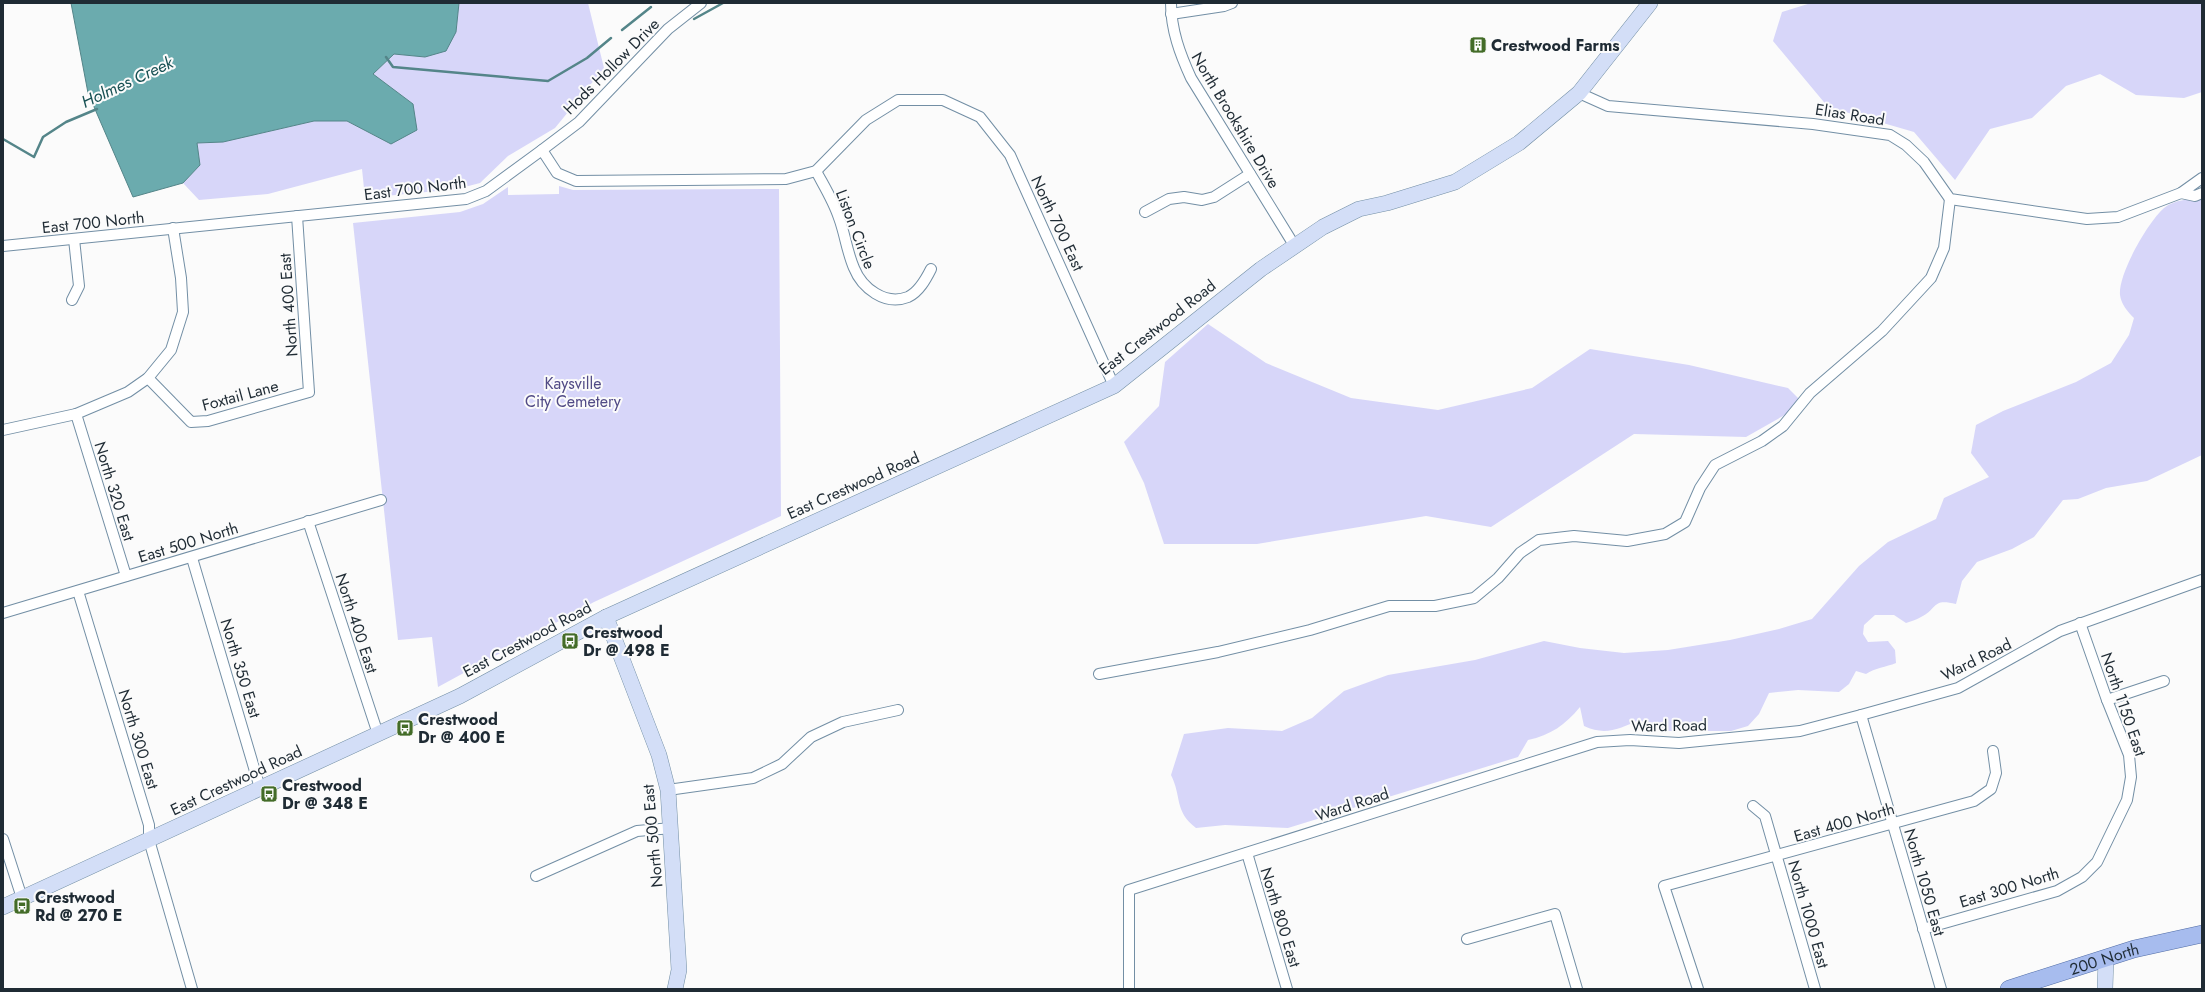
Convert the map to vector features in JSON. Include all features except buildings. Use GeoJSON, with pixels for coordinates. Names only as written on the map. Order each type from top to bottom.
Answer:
{"type":"FeatureCollection","features":[{"type":"Feature","properties":{"kind":"main road","name":"200 North"},"geometry":{"type":"LineString","coordinates":[[2009,989],[2156,943],[2202,934]]}},
{"type":"Feature","properties":{"kind":"street","name":"Hods Hollow Drive"},"geometry":{"type":"LineString","coordinates":[[542,150],[579,122],[668,29],[701,3]]}},
{"type":"Feature","properties":{"kind":"street","name":"North Brookshire Drive"},"geometry":{"type":"LineString","coordinates":[[1171,3],[1171,14],[1179,51],[1191,78],[1294,245]]}},
{"type":"Feature","properties":{"kind":"street"},"geometry":{"type":"LineString","coordinates":[[1171,14],[1224,6],[1232,3]]}},
{"type":"Feature","properties":{"kind":"street","name":"East Crestwood Road"},"geometry":{"type":"LineString","coordinates":[[3,907],[460,696],[606,617],[1114,386],[1261,269],[1294,245],[1323,227],[1359,210],[1400,200],[1455,182],[1519,143],[1579,94],[1650,3]]}},
{"type":"Feature","properties":{"kind":"street","name":"Elias Road"},"geometry":{"type":"LineString","coordinates":[[1579,94],[1608,106],[1813,124],[1890,135],[1906,144],[1924,162],[1950,199]]}},
{"type":"Feature","properties":{"kind":"street","name":"North 700 East"},"geometry":{"type":"LineString","coordinates":[[816,171],[866,120],[898,100],[943,100],[980,117],[1010,155],[1114,386]]}},
{"type":"Feature","properties":{"kind":"street"},"geometry":{"type":"LineString","coordinates":[[542,150],[557,173],[576,181],[786,179],[816,171]]}},
{"type":"Feature","properties":{"kind":"street","name":"East 700 North"},"geometry":{"type":"LineString","coordinates":[[3,246],[466,198],[486,191],[542,150]]}},
{"type":"Feature","properties":{"kind":"street","name":"Liston Circle"},"geometry":{"type":"LineString","coordinates":[[816,171],[839,216],[854,269],[862,284],[874,294],[891,299],[908,297],[922,285],[932,269]]}},
{"type":"Feature","properties":{"kind":"street"},"geometry":{"type":"LineString","coordinates":[[1146,212],[1169,199],[1184,197],[1202,200],[1214,197],[1250,174]]}},
{"type":"Feature","properties":{"kind":"street"},"geometry":{"type":"LineString","coordinates":[[1099,674],[1218,652],[1310,630],[1389,606],[1435,606],[1474,598],[1498,578],[1520,553],[1539,540],[1574,536],[1627,541],[1666,534],[1685,522],[1700,488],[1716,465],[1762,441],[1783,426],[1810,393],[1882,331],[1931,278],[1944,248],[1950,199],[2087,219],[2118,217],[2181,193],[2202,178]]}},
{"type":"Feature","properties":{"kind":"street"},"geometry":{"type":"LineString","coordinates":[[2181,193],[2195,196],[2202,193]]}},
{"type":"Feature","properties":{"kind":"street","name":"North 400 East"},"geometry":{"type":"LineString","coordinates":[[297,216],[309,392]]}},
{"type":"Feature","properties":{"kind":"street"},"geometry":{"type":"LineString","coordinates":[[3,430],[76,414],[128,392],[148,378],[171,350],[183,312],[181,278],[173,228]]}},
{"type":"Feature","properties":{"kind":"street"},"geometry":{"type":"LineString","coordinates":[[72,300],[79,286],[74,239]]}},
{"type":"Feature","properties":{"kind":"street","name":"Foxtail Lane"},"geometry":{"type":"LineString","coordinates":[[148,378],[191,422],[208,421],[309,392]]}},
{"type":"Feature","properties":{"kind":"street","name":"North 320 East"},"geometry":{"type":"LineString","coordinates":[[76,414],[126,576]]}},
{"type":"Feature","properties":{"kind":"street","name":"East 500 North"},"geometry":{"type":"LineString","coordinates":[[3,613],[192,558],[382,500]]}},
{"type":"Feature","properties":{"kind":"street","name":"North 400 East"},"geometry":{"type":"LineString","coordinates":[[308,522],[378,734]]}},
{"type":"Feature","properties":{"kind":"street","name":"North 350 East"},"geometry":{"type":"LineString","coordinates":[[192,558],[260,788]]}},
{"type":"Feature","properties":{"kind":"street","name":"Ward Road"},"geometry":{"type":"LineString","coordinates":[[1129,989],[1129,890],[1597,742],[1630,740],[1679,743],[1800,731],[1958,688],[2060,631],[2202,580]]}},
{"type":"Feature","properties":{"kind":"street","name":"North 300 East"},"geometry":{"type":"LineString","coordinates":[[78,591],[149,825],[149,840],[192,989]]}},
{"type":"Feature","properties":{"kind":"street","name":"North 500 East"},"geometry":{"type":"LineString","coordinates":[[606,617],[659,755],[668,790],[672,828],[679,970],[675,989]]}},
{"type":"Feature","properties":{"kind":"street","name":"North 1150 East"},"geometry":{"type":"LineString","coordinates":[[2080,623],[2107,700],[2129,755],[2131,777],[2126,800],[2097,862]]}},
{"type":"Feature","properties":{"kind":"street"},"geometry":{"type":"LineString","coordinates":[[2107,700],[2164,681]]}},
{"type":"Feature","properties":{"kind":"street"},"geometry":{"type":"LineString","coordinates":[[668,790],[753,778],[782,764],[811,737],[843,722],[898,710]]}},
{"type":"Feature","properties":{"kind":"street","name":"North 1050 East"},"geometry":{"type":"LineString","coordinates":[[1861,715],[1941,989]]}},
{"type":"Feature","properties":{"kind":"street","name":"East 400 North"},"geometry":{"type":"LineString","coordinates":[[1698,989],[1664,886],[1974,801],[1991,789],[1996,774],[1993,751]]}},
{"type":"Feature","properties":{"kind":"street","name":"North 1000 East"},"geometry":{"type":"LineString","coordinates":[[1753,806],[1766,816],[1815,989]]}},
{"type":"Feature","properties":{"kind":"street"},"geometry":{"type":"LineString","coordinates":[[536,876],[637,831],[672,828]]}},
{"type":"Feature","properties":{"kind":"street"},"geometry":{"type":"LineString","coordinates":[[3,839],[22,898]]}},
{"type":"Feature","properties":{"kind":"street","name":"North 800 East"},"geometry":{"type":"LineString","coordinates":[[1247,853],[1287,989]]}},
{"type":"Feature","properties":{"kind":"street","name":"East 300 North"},"geometry":{"type":"LineString","coordinates":[[1923,929],[2057,891],[2082,877],[2097,862]]}},
{"type":"Feature","properties":{"kind":"street"},"geometry":{"type":"LineString","coordinates":[[1466,939],[1555,914],[1577,989]]}},
{"type":"Feature","properties":{"kind":"street"},"geometry":{"type":"LineString","coordinates":[[2105,989],[2106,958]]}},
{"type":"Feature","properties":{"kind":"green space"},"geometry":{"type":"Polygon","coordinates":[[[459,3],[588,3],[604,68],[555,128],[508,156],[480,183],[457,189],[365,198],[362,169],[268,194],[199,200],[183,183],[200,165],[197,143],[223,142],[314,121],[347,121],[391,144],[413,104],[373,74],[394,54],[425,57],[456,32],[459,3]]]}},
{"type":"Feature","properties":{"kind":"green space"},"geometry":{"type":"Polygon","coordinates":[[[1811,3],[2202,3],[2202,92],[2184,98],[2136,95],[2100,74],[2066,86],[2032,118],[1990,129],[1955,180],[1914,132],[1828,107],[1773,41],[1782,12],[1811,3]]]}},
{"type":"Feature","properties":{"kind":"green space","name":"Kaysville City Cemetery"},"geometry":{"type":"Polygon","coordinates":[[[559,186],[573,190],[779,189],[781,516],[594,602],[438,687],[432,637],[398,640],[353,223],[460,212],[483,204],[508,187],[508,195],[559,194],[559,186]]]}},
{"type":"Feature","properties":{"kind":"green space"},"geometry":{"type":"Polygon","coordinates":[[[2202,196],[2202,455],[2147,481],[2106,488],[2078,499],[2063,500],[2034,537],[2012,549],[1977,562],[1962,581],[1956,604],[1942,602],[1938,603],[1926,614],[1906,623],[1894,615],[1875,615],[1864,625],[1863,634],[1868,642],[1888,641],[1895,650],[1896,663],[1866,674],[1856,671],[1849,684],[1839,692],[1798,690],[1769,693],[1759,714],[1748,726],[1731,731],[1665,731],[1639,720],[1612,730],[1599,731],[1584,726],[1580,707],[1569,719],[1551,732],[1528,740],[1518,757],[1288,828],[1225,825],[1196,828],[1184,816],[1171,775],[1184,734],[1228,728],[1282,731],[1312,718],[1344,691],[1388,675],[1475,660],[1544,641],[1580,648],[1624,653],[1668,650],[1730,640],[1779,629],[1812,619],[1859,566],[1888,542],[1936,519],[1944,498],[1989,477],[1971,453],[1976,425],[2003,411],[2076,382],[2111,363],[2129,335],[2134,318],[2123,305],[2120,295],[2124,275],[2135,249],[2157,215],[2164,208],[2178,201],[2202,196]]]}},
{"type":"Feature","properties":{"kind":"green space"},"geometry":{"type":"Polygon","coordinates":[[[1208,324],[1266,363],[1351,398],[1438,410],[1532,388],[1590,349],[1689,365],[1788,388],[1804,404],[1746,437],[1634,434],[1491,527],[1426,516],[1257,544],[1164,544],[1144,483],[1124,442],[1159,406],[1165,362],[1208,324]]]}},
{"type":"Feature","properties":{"kind":"water"},"geometry":{"type":"Polygon","coordinates":[[[71,3],[459,3],[456,32],[446,51],[425,57],[394,54],[373,74],[413,104],[417,130],[391,144],[347,121],[314,121],[223,142],[197,143],[200,165],[183,183],[133,197],[88,93],[71,3]]]}},
{"type":"Feature","properties":{"kind":"waterway"},"geometry":{"type":"LineString","coordinates":[[694,19],[723,3]]}},
{"type":"Feature","properties":{"kind":"waterway"},"geometry":{"type":"LineString","coordinates":[[622,30],[651,7]]}},
{"type":"Feature","properties":{"kind":"waterway"},"geometry":{"type":"LineString","coordinates":[[386,57],[393,67],[548,81],[587,58],[611,38]]}},
{"type":"Feature","properties":{"kind":"waterway","name":"Holmes Creek"},"geometry":{"type":"LineString","coordinates":[[3,139],[34,157],[43,137],[66,122],[97,109]]}},
{"type":"Feature","properties":{"kind":"place","name":"Crestwood Farms"},"geometry":{"type":"Point","coordinates":[1478,45]}},
{"type":"Feature","properties":{"kind":"place","name":"Crestwood Dr @ 498 E"},"geometry":{"type":"Point","coordinates":[570,641]}},
{"type":"Feature","properties":{"kind":"place","name":"Crestwood Dr @ 400 E"},"geometry":{"type":"Point","coordinates":[405,728]}},
{"type":"Feature","properties":{"kind":"place","name":"Crestwood Dr @ 348 E"},"geometry":{"type":"Point","coordinates":[269,794]}},
{"type":"Feature","properties":{"kind":"place","name":"Crestwood Rd @ 270 E"},"geometry":{"type":"Point","coordinates":[22,906]}}]}
